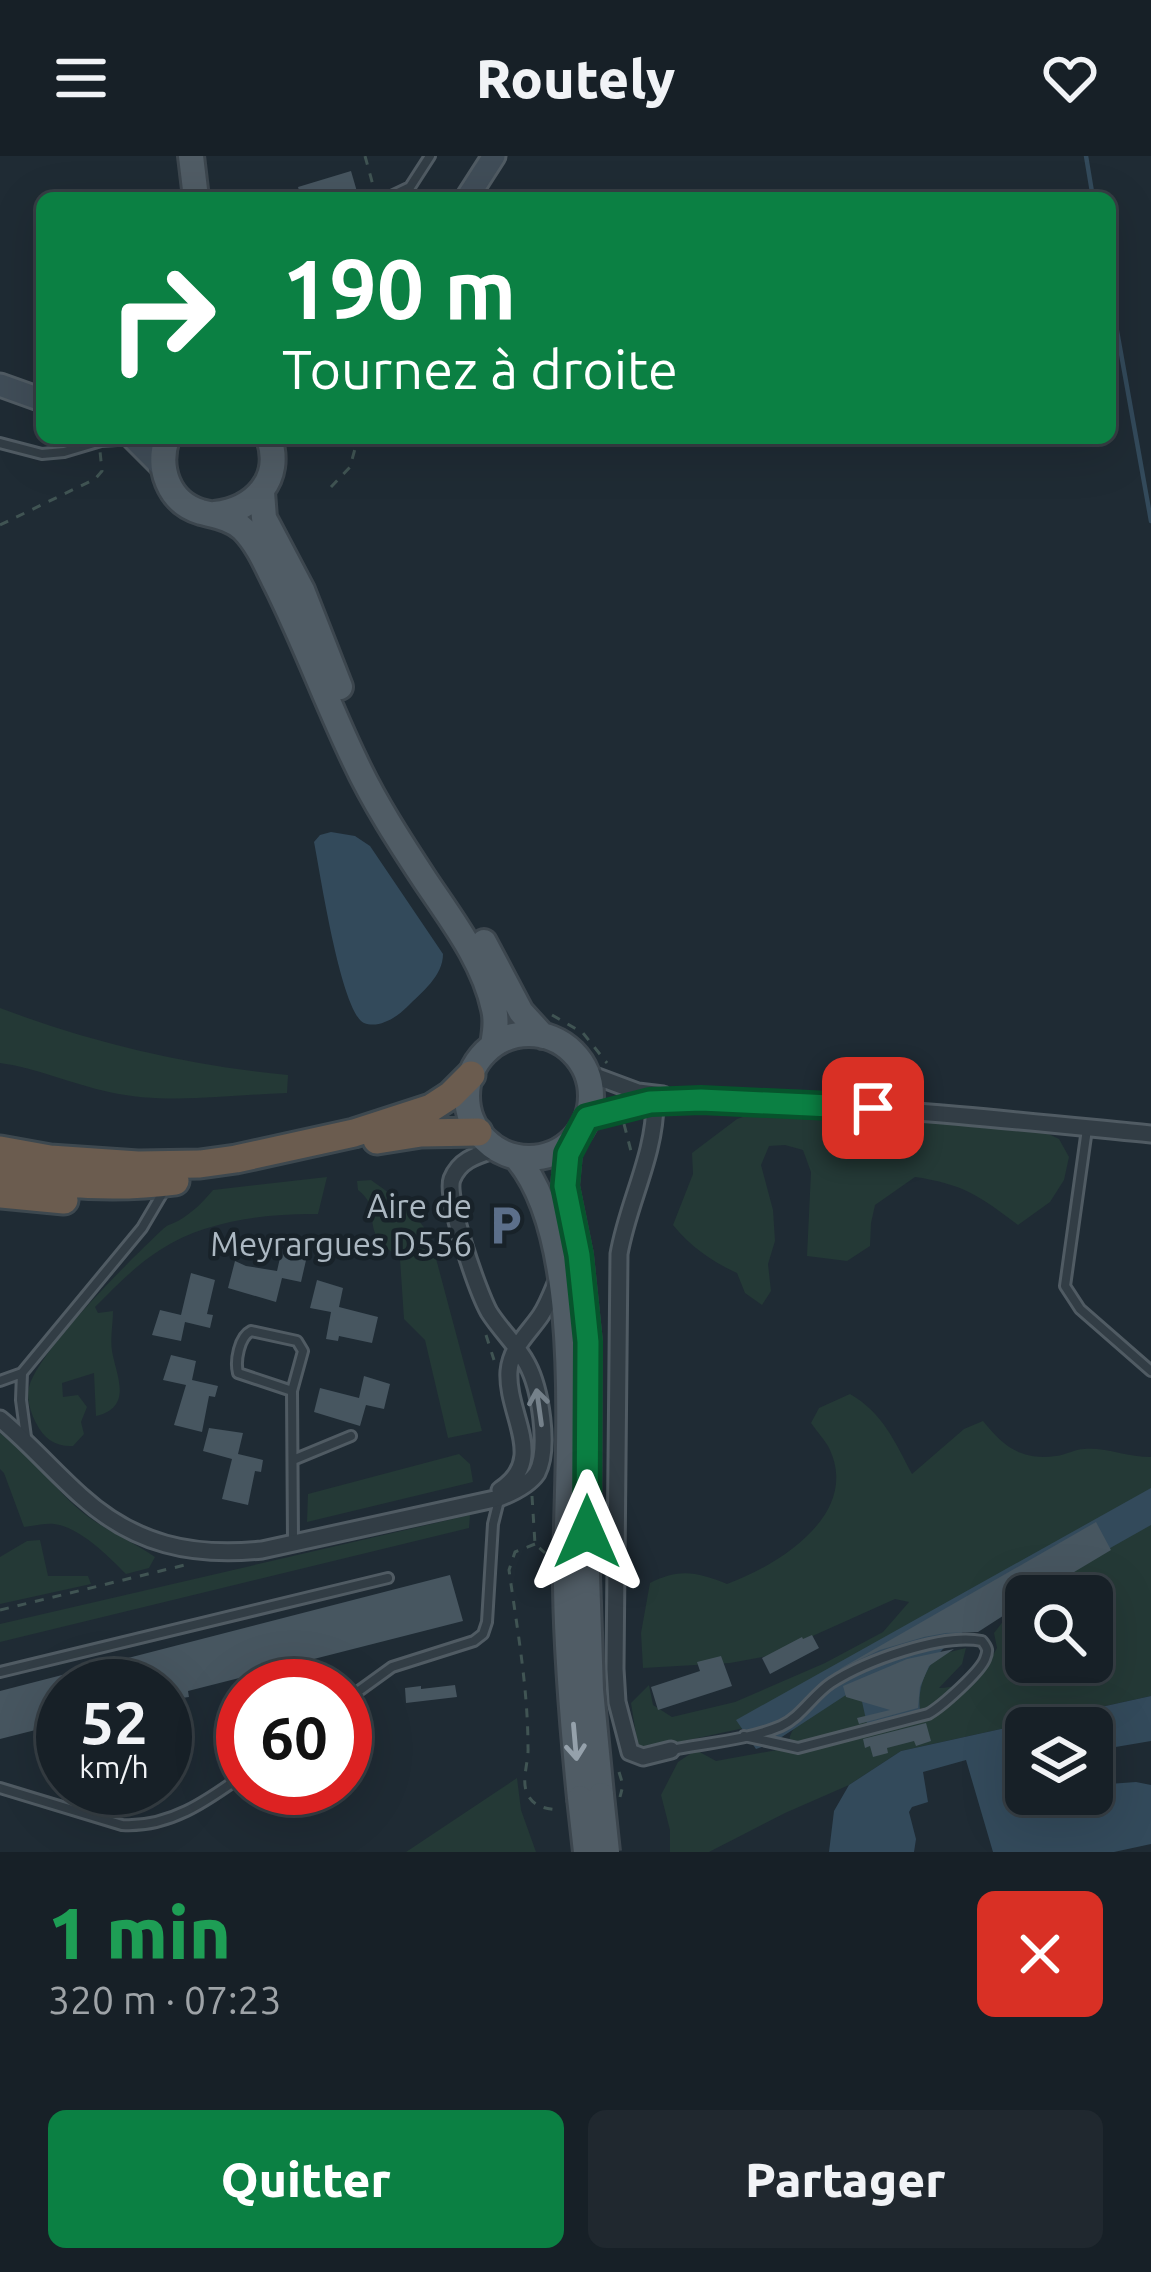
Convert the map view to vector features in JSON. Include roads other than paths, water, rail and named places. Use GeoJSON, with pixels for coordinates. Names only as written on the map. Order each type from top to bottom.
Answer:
{"type":"FeatureCollection","features":[{"type":"Feature","properties":{"kind":"highway"},"geometry":{"type":"LineString","coordinates":[[0,1174],[76,1186],[118,1173],[320,1142],[431,1108],[470,1075]]}},
{"type":"Feature","properties":{"kind":"highway"},"geometry":{"type":"LineString","coordinates":[[0,1194],[104,1199],[168,1182],[422,1133],[497,1146]]}},
{"type":"Feature","properties":{"kind":"highway"},"geometry":{"type":"LineString","coordinates":[[0,1134],[118,1173]]}},
{"type":"Feature","properties":{"kind":"highway"},"geometry":{"type":"LineString","coordinates":[[0,1150],[168,1182]]}},
{"type":"Feature","properties":{"kind":"highway"},"geometry":{"type":"LineString","coordinates":[[0,1160],[118,1173]]}},
{"type":"Feature","properties":{"kind":"main road"},"geometry":{"type":"LineString","coordinates":[[186,156],[187,192]]}},
{"type":"Feature","properties":{"kind":"main road"},"geometry":{"type":"LineString","coordinates":[[186,156],[195,192]]}},
{"type":"Feature","properties":{"kind":"main road"},"geometry":{"type":"LineString","coordinates":[[471,192],[494,156]]}},
{"type":"Feature","properties":{"kind":"main road"},"geometry":{"type":"LineString","coordinates":[[0,385],[36,398]]}},
{"type":"Feature","properties":{"kind":"main road"},"geometry":{"type":"LineString","coordinates":[[139,444],[162,467]]}},
{"type":"Feature","properties":{"kind":"main road"},"geometry":{"type":"LineString","coordinates":[[165,444],[162,467],[175,495],[186,505],[243,530],[264,560],[356,764],[486,982],[495,1012],[493,1045]]}},
{"type":"Feature","properties":{"kind":"main road"},"geometry":{"type":"LineString","coordinates":[[215,514],[233,512],[262,492],[275,444]]}},
{"type":"Feature","properties":{"kind":"main road"},"geometry":{"type":"LineString","coordinates":[[262,492],[264,518],[302,590],[370,755],[433,866],[487,948],[521,1012],[544,1024],[598,1070],[568,1154],[565,1186],[579,1255],[588,1342],[586,1576],[591,1690],[586,1852]]}},
{"type":"Feature","properties":{"kind":"main road"},"geometry":{"type":"LineString","coordinates":[[544,1024],[493,1045],[470,1075],[467,1094],[469,1114],[540,1192],[560,1275],[568,1370],[568,1630],[590,1796],[607,1852]]}},
{"type":"Feature","properties":{"kind":"main road"},"geometry":{"type":"LineString","coordinates":[[497,1146],[548,1155],[562,1149],[580,1128]]}},
{"type":"Feature","properties":{"kind":"street"},"geometry":{"type":"LineString","coordinates":[[598,1070],[638,1092],[701,1100],[919,1111],[1151,1134]]}},
{"type":"Feature","properties":{"kind":"street"},"geometry":{"type":"LineString","coordinates":[[580,1128],[620,1108],[701,1100]]}},
{"type":"Feature","properties":{"kind":"street"},"geometry":{"type":"LineString","coordinates":[[655,1102],[652,1143],[619,1254],[615,1669],[617,1702],[631,1752],[644,1757],[671,1750]]}},
{"type":"Feature","properties":{"kind":"street"},"geometry":{"type":"LineString","coordinates":[[0,1419],[83,1498],[118,1523],[184,1550],[262,1550],[499,1498],[530,1481],[540,1467],[543,1445],[534,1379],[482,1297],[450,1187],[469,1158],[497,1146]]}},
{"type":"Feature","properties":{"kind":"street"},"geometry":{"type":"LineString","coordinates":[[464,1505],[497,1492],[520,1473],[524,1447],[509,1390],[509,1367],[560,1275]]}},
{"type":"Feature","properties":{"kind":"lane"},"geometry":{"type":"LineString","coordinates":[[400,192],[410,187],[430,156]]}},
{"type":"Feature","properties":{"kind":"lane"},"geometry":{"type":"LineString","coordinates":[[0,443],[42,454],[92,444]]}},
{"type":"Feature","properties":{"kind":"lane"},"geometry":{"type":"LineString","coordinates":[[1087,1128],[1065,1286],[1080,1309],[1151,1371]]}},
{"type":"Feature","properties":{"kind":"lane"},"geometry":{"type":"LineString","coordinates":[[0,1381],[22,1373],[142,1228],[168,1182]]}},
{"type":"Feature","properties":{"kind":"lane"},"geometry":{"type":"LineString","coordinates":[[292,1391],[238,1373],[245,1333],[302,1345],[292,1391],[293,1543]]}},
{"type":"Feature","properties":{"kind":"lane"},"geometry":{"type":"LineString","coordinates":[[22,1373],[26,1441]]}},
{"type":"Feature","properties":{"kind":"lane"},"geometry":{"type":"LineString","coordinates":[[292,1460],[351,1436]]}},
{"type":"Feature","properties":{"kind":"lane"},"geometry":{"type":"LineString","coordinates":[[372,1681],[392,1667],[483,1634],[499,1498]]}},
{"type":"Feature","properties":{"kind":"lane"},"geometry":{"type":"LineString","coordinates":[[0,1672],[388,1577]]}},
{"type":"Feature","properties":{"kind":"lane"},"geometry":{"type":"LineString","coordinates":[[671,1750],[784,1724],[829,1685],[891,1655],[974,1639],[986,1647],[983,1663],[928,1714],[798,1748],[744,1736]]}},
{"type":"Feature","properties":{"kind":"lane"},"geometry":{"type":"LineString","coordinates":[[0,1788],[134,1826],[187,1812],[216,1795]]}},
{"type":"Feature","properties":{"kind":"water"},"geometry":{"type":"Polygon","coordinates":[[[331,832],[355,836],[370,846],[443,954],[431,983],[403,1011],[382,1023],[364,1023],[355,1013],[340,969],[314,842],[331,832]]]}},
{"type":"Feature","properties":{"kind":"water"},"geometry":{"type":"Polygon","coordinates":[[[1151,1488],[1151,1525],[1062,1575],[1005,1575],[1005,1607],[950,1642],[936,1657],[924,1678],[920,1710],[867,1724],[861,1697],[849,1693],[756,1749],[736,1720],[1151,1488]]]}},
{"type":"Feature","properties":{"kind":"water"},"geometry":{"type":"Polygon","coordinates":[[[1151,1696],[1151,1741],[1113,1747],[1113,1707],[1101,1707],[1151,1696]]]}},
{"type":"Feature","properties":{"kind":"water"},"geometry":{"type":"Polygon","coordinates":[[[1005,1728],[1005,1815],[1113,1815],[1113,1784],[1136,1782],[1151,1785],[1151,1844],[1114,1852],[993,1852],[966,1760],[923,1772],[928,1802],[909,1812],[914,1852],[829,1852],[834,1811],[849,1785],[901,1751],[1005,1728]]]}},
{"type":"Feature","properties":{"kind":"waterway"},"geometry":{"type":"LineString","coordinates":[[1086,156],[1092,192]]}},
{"type":"Feature","properties":{"kind":"waterway"},"geometry":{"type":"LineString","coordinates":[[1116,326],[1151,521]]}},
{"type":"Feature","properties":{"kind":"place","name":"Aire de Meyrargues D556"},"geometry":{"type":"Point","coordinates":[506,1225]}}]}
